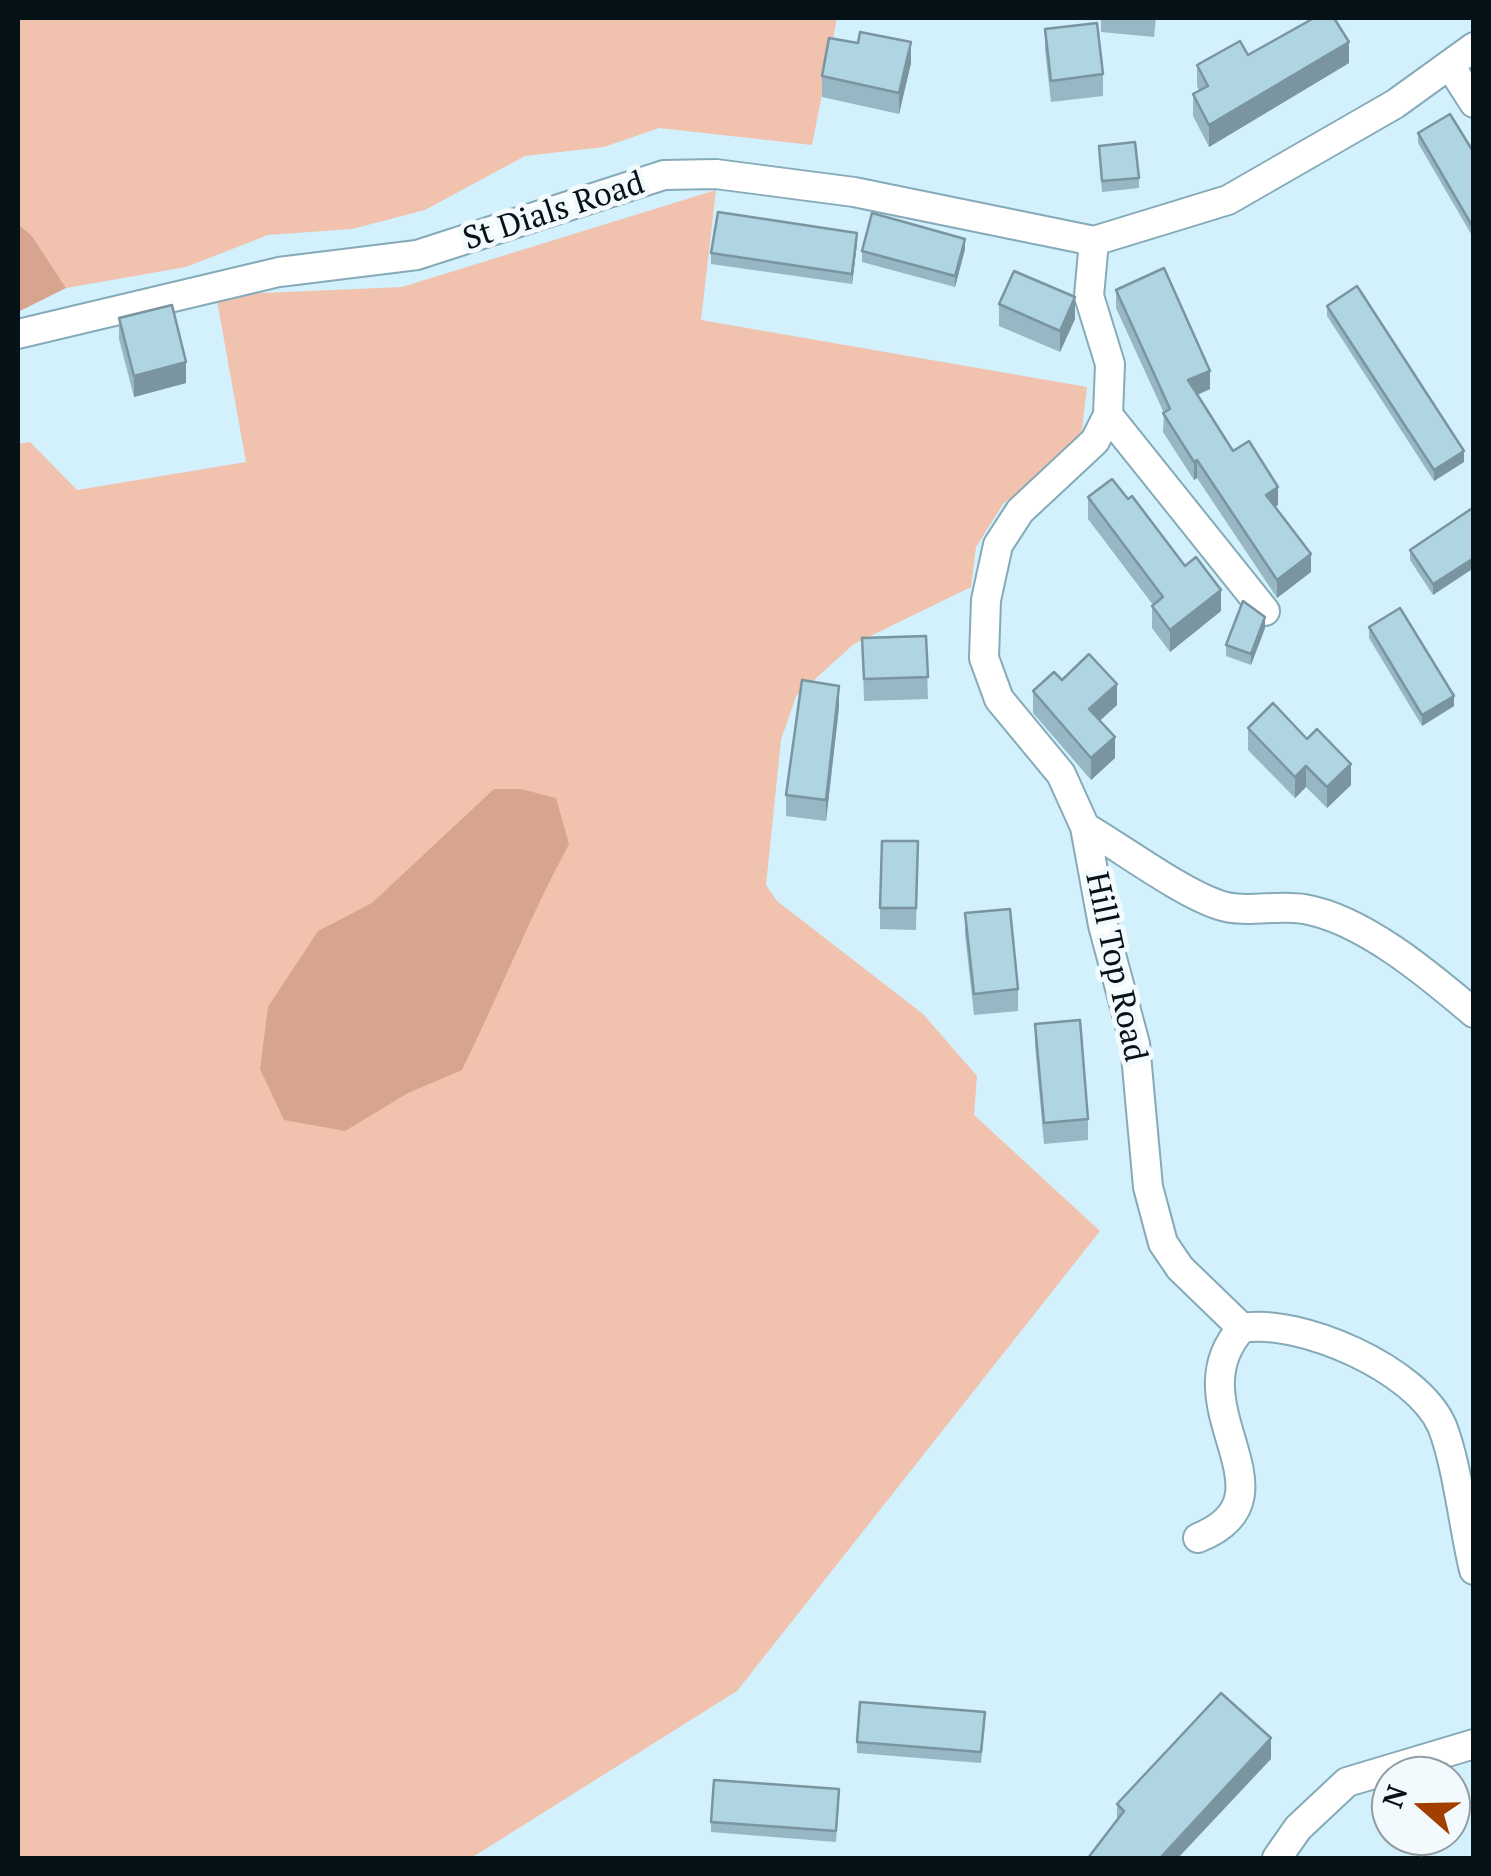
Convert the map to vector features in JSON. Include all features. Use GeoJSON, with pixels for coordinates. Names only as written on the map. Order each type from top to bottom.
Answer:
{"type":"FeatureCollection","features":[{"type":"Feature","properties":{"kind":"street"},"geometry":{"type":"LineString","coordinates":[[1265,611],[1108,415],[1110,364],[1090,296],[1094,241],[1228,200],[1301,162],[1452,67],[1474,48]]}},
{"type":"Feature","properties":{"kind":"street"},"geometry":{"type":"LineString","coordinates":[[1452,67],[1474,103]]}},
{"type":"Feature","properties":{"kind":"street","name":"St Dials Road"},"geometry":{"type":"LineString","coordinates":[[18,334],[279,272],[416,256],[664,176],[692,172],[854,192],[1094,241]]}},
{"type":"Feature","properties":{"kind":"street","name":"Hill Top Road"},"geometry":{"type":"LineString","coordinates":[[1108,415],[1096,441],[1008,525],[992,566],[983,633],[984,658],[999,699],[1061,774],[1085,828],[1104,925],[1135,1044],[1148,1188],[1157,1226],[1180,1268],[1242,1328]]}},
{"type":"Feature","properties":{"kind":"street"},"geometry":{"type":"LineString","coordinates":[[1085,828],[1213,903],[1231,908],[1303,908],[1343,924],[1392,949],[1474,1014]]}},
{"type":"Feature","properties":{"kind":"street"},"geometry":{"type":"LineString","coordinates":[[1198,1538],[1222,1528],[1239,1502],[1238,1462],[1217,1384],[1222,1354],[1242,1328],[1285,1327],[1322,1338],[1398,1378],[1421,1398],[1442,1426],[1474,1570]]}},
{"type":"Feature","properties":{"kind":"street"},"geometry":{"type":"LineString","coordinates":[[1277,1858],[1298,1828],[1347,1782],[1474,1744]]}},
{"type":"Feature","properties":{"kind":"shaded area"},"geometry":{"type":"Polygon","coordinates":[[[18,18],[837,18],[812,145],[659,128],[604,147],[525,156],[425,210],[352,229],[268,235],[186,267],[66,288],[32,236],[18,224],[18,18]]]}},
{"type":"Feature","properties":{"kind":"shaded area"},"geometry":{"type":"Polygon","coordinates":[[[716,190],[701,320],[1087,387],[1081,438],[1068,453],[1003,504],[976,547],[971,587],[854,644],[796,696],[781,740],[766,885],[777,901],[923,1014],[977,1076],[974,1115],[1100,1231],[737,1691],[471,1858],[18,1858],[18,444],[30,442],[77,490],[246,462],[216,295],[402,287],[716,190]]]}},
{"type":"Feature","properties":{"kind":"shaded area"},"geometry":{"type":"Polygon","coordinates":[[[18,224],[32,236],[66,288],[18,312],[18,224]]]}},
{"type":"Feature","properties":{"kind":"shaded area"},"geometry":{"type":"Polygon","coordinates":[[[494,789],[521,789],[556,798],[569,844],[462,1070],[408,1093],[345,1131],[284,1120],[260,1069],[268,1007],[318,931],[372,903],[494,789]]]}},
{"type":"Feature","properties":{"kind":"building"},"geometry":{"type":"Polygon","coordinates":[[[1314,18],[1334,18],[1349,42],[1209,125],[1193,94],[1208,86],[1197,65],[1240,41],[1248,55],[1314,18]]]}},
{"type":"Feature","properties":{"kind":"building"},"geometry":{"type":"Polygon","coordinates":[[[1097,23],[1103,74],[1051,81],[1045,29],[1097,23]]]}},
{"type":"Feature","properties":{"kind":"building"},"geometry":{"type":"Polygon","coordinates":[[[860,32],[911,42],[899,93],[822,76],[829,38],[858,43],[860,32]]]}},
{"type":"Feature","properties":{"kind":"building"},"geometry":{"type":"Polygon","coordinates":[[[1450,114],[1474,153],[1474,229],[1418,133],[1450,114]]]}},
{"type":"Feature","properties":{"kind":"building"},"geometry":{"type":"Polygon","coordinates":[[[1135,142],[1139,178],[1102,181],[1099,146],[1135,142]]]}},
{"type":"Feature","properties":{"kind":"building"},"geometry":{"type":"Polygon","coordinates":[[[718,212],[857,233],[852,274],[711,253],[718,212]]]}},
{"type":"Feature","properties":{"kind":"building"},"geometry":{"type":"Polygon","coordinates":[[[872,213],[965,239],[955,276],[862,251],[872,213]]]}},
{"type":"Feature","properties":{"kind":"building"},"geometry":{"type":"Polygon","coordinates":[[[1164,268],[1210,371],[1188,380],[1233,451],[1249,441],[1278,487],[1266,495],[1311,554],[1277,580],[1163,413],[1170,409],[1116,290],[1164,268]]]}},
{"type":"Feature","properties":{"kind":"building"},"geometry":{"type":"Polygon","coordinates":[[[1014,271],[1075,297],[1060,331],[999,304],[1014,271]]]}},
{"type":"Feature","properties":{"kind":"building"},"geometry":{"type":"Polygon","coordinates":[[[1357,286],[1464,451],[1434,470],[1327,306],[1357,286]]]}},
{"type":"Feature","properties":{"kind":"building"},"geometry":{"type":"Polygon","coordinates":[[[172,305],[186,362],[134,376],[119,318],[172,305]]]}},
{"type":"Feature","properties":{"kind":"building"},"geometry":{"type":"Polygon","coordinates":[[[1112,479],[1128,499],[1132,496],[1185,566],[1196,557],[1221,590],[1170,630],[1152,606],[1163,597],[1088,497],[1112,479]]]}},
{"type":"Feature","properties":{"kind":"building"},"geometry":{"type":"Polygon","coordinates":[[[1474,507],[1474,558],[1433,584],[1410,550],[1474,507]]]}},
{"type":"Feature","properties":{"kind":"building"},"geometry":{"type":"Polygon","coordinates":[[[1243,601],[1265,617],[1251,654],[1226,645],[1243,601]]]}},
{"type":"Feature","properties":{"kind":"building"},"geometry":{"type":"Polygon","coordinates":[[[1400,608],[1454,696],[1422,715],[1369,627],[1400,608]]]}},
{"type":"Feature","properties":{"kind":"building"},"geometry":{"type":"Polygon","coordinates":[[[926,636],[928,677],[864,679],[862,638],[926,636]]]}},
{"type":"Feature","properties":{"kind":"building"},"geometry":{"type":"Polygon","coordinates":[[[1089,654],[1117,684],[1089,709],[1115,737],[1091,758],[1033,691],[1054,672],[1062,680],[1089,654]]]}},
{"type":"Feature","properties":{"kind":"building"},"geometry":{"type":"Polygon","coordinates":[[[802,680],[839,686],[826,800],[786,795],[802,680]]]}},
{"type":"Feature","properties":{"kind":"building"},"geometry":{"type":"Polygon","coordinates":[[[1273,703],[1307,739],[1317,729],[1351,764],[1327,787],[1306,766],[1295,777],[1248,728],[1273,703]]]}},
{"type":"Feature","properties":{"kind":"building"},"geometry":{"type":"Polygon","coordinates":[[[882,841],[918,841],[916,908],[880,908],[882,841]]]}},
{"type":"Feature","properties":{"kind":"building"},"geometry":{"type":"Polygon","coordinates":[[[1010,909],[1018,989],[974,994],[965,913],[1010,909]]]}},
{"type":"Feature","properties":{"kind":"building"},"geometry":{"type":"Polygon","coordinates":[[[1080,1020],[1088,1119],[1044,1123],[1035,1024],[1080,1020]]]}},
{"type":"Feature","properties":{"kind":"building"},"geometry":{"type":"Polygon","coordinates":[[[1221,1693],[1271,1738],[1160,1858],[1088,1858],[1124,1811],[1117,1804],[1221,1693]]]}},
{"type":"Feature","properties":{"kind":"building"},"geometry":{"type":"Polygon","coordinates":[[[860,1702],[985,1712],[981,1752],[857,1742],[860,1702]]]}},
{"type":"Feature","properties":{"kind":"building"},"geometry":{"type":"Polygon","coordinates":[[[714,1780],[839,1789],[836,1831],[711,1822],[714,1780]]]}}]}
